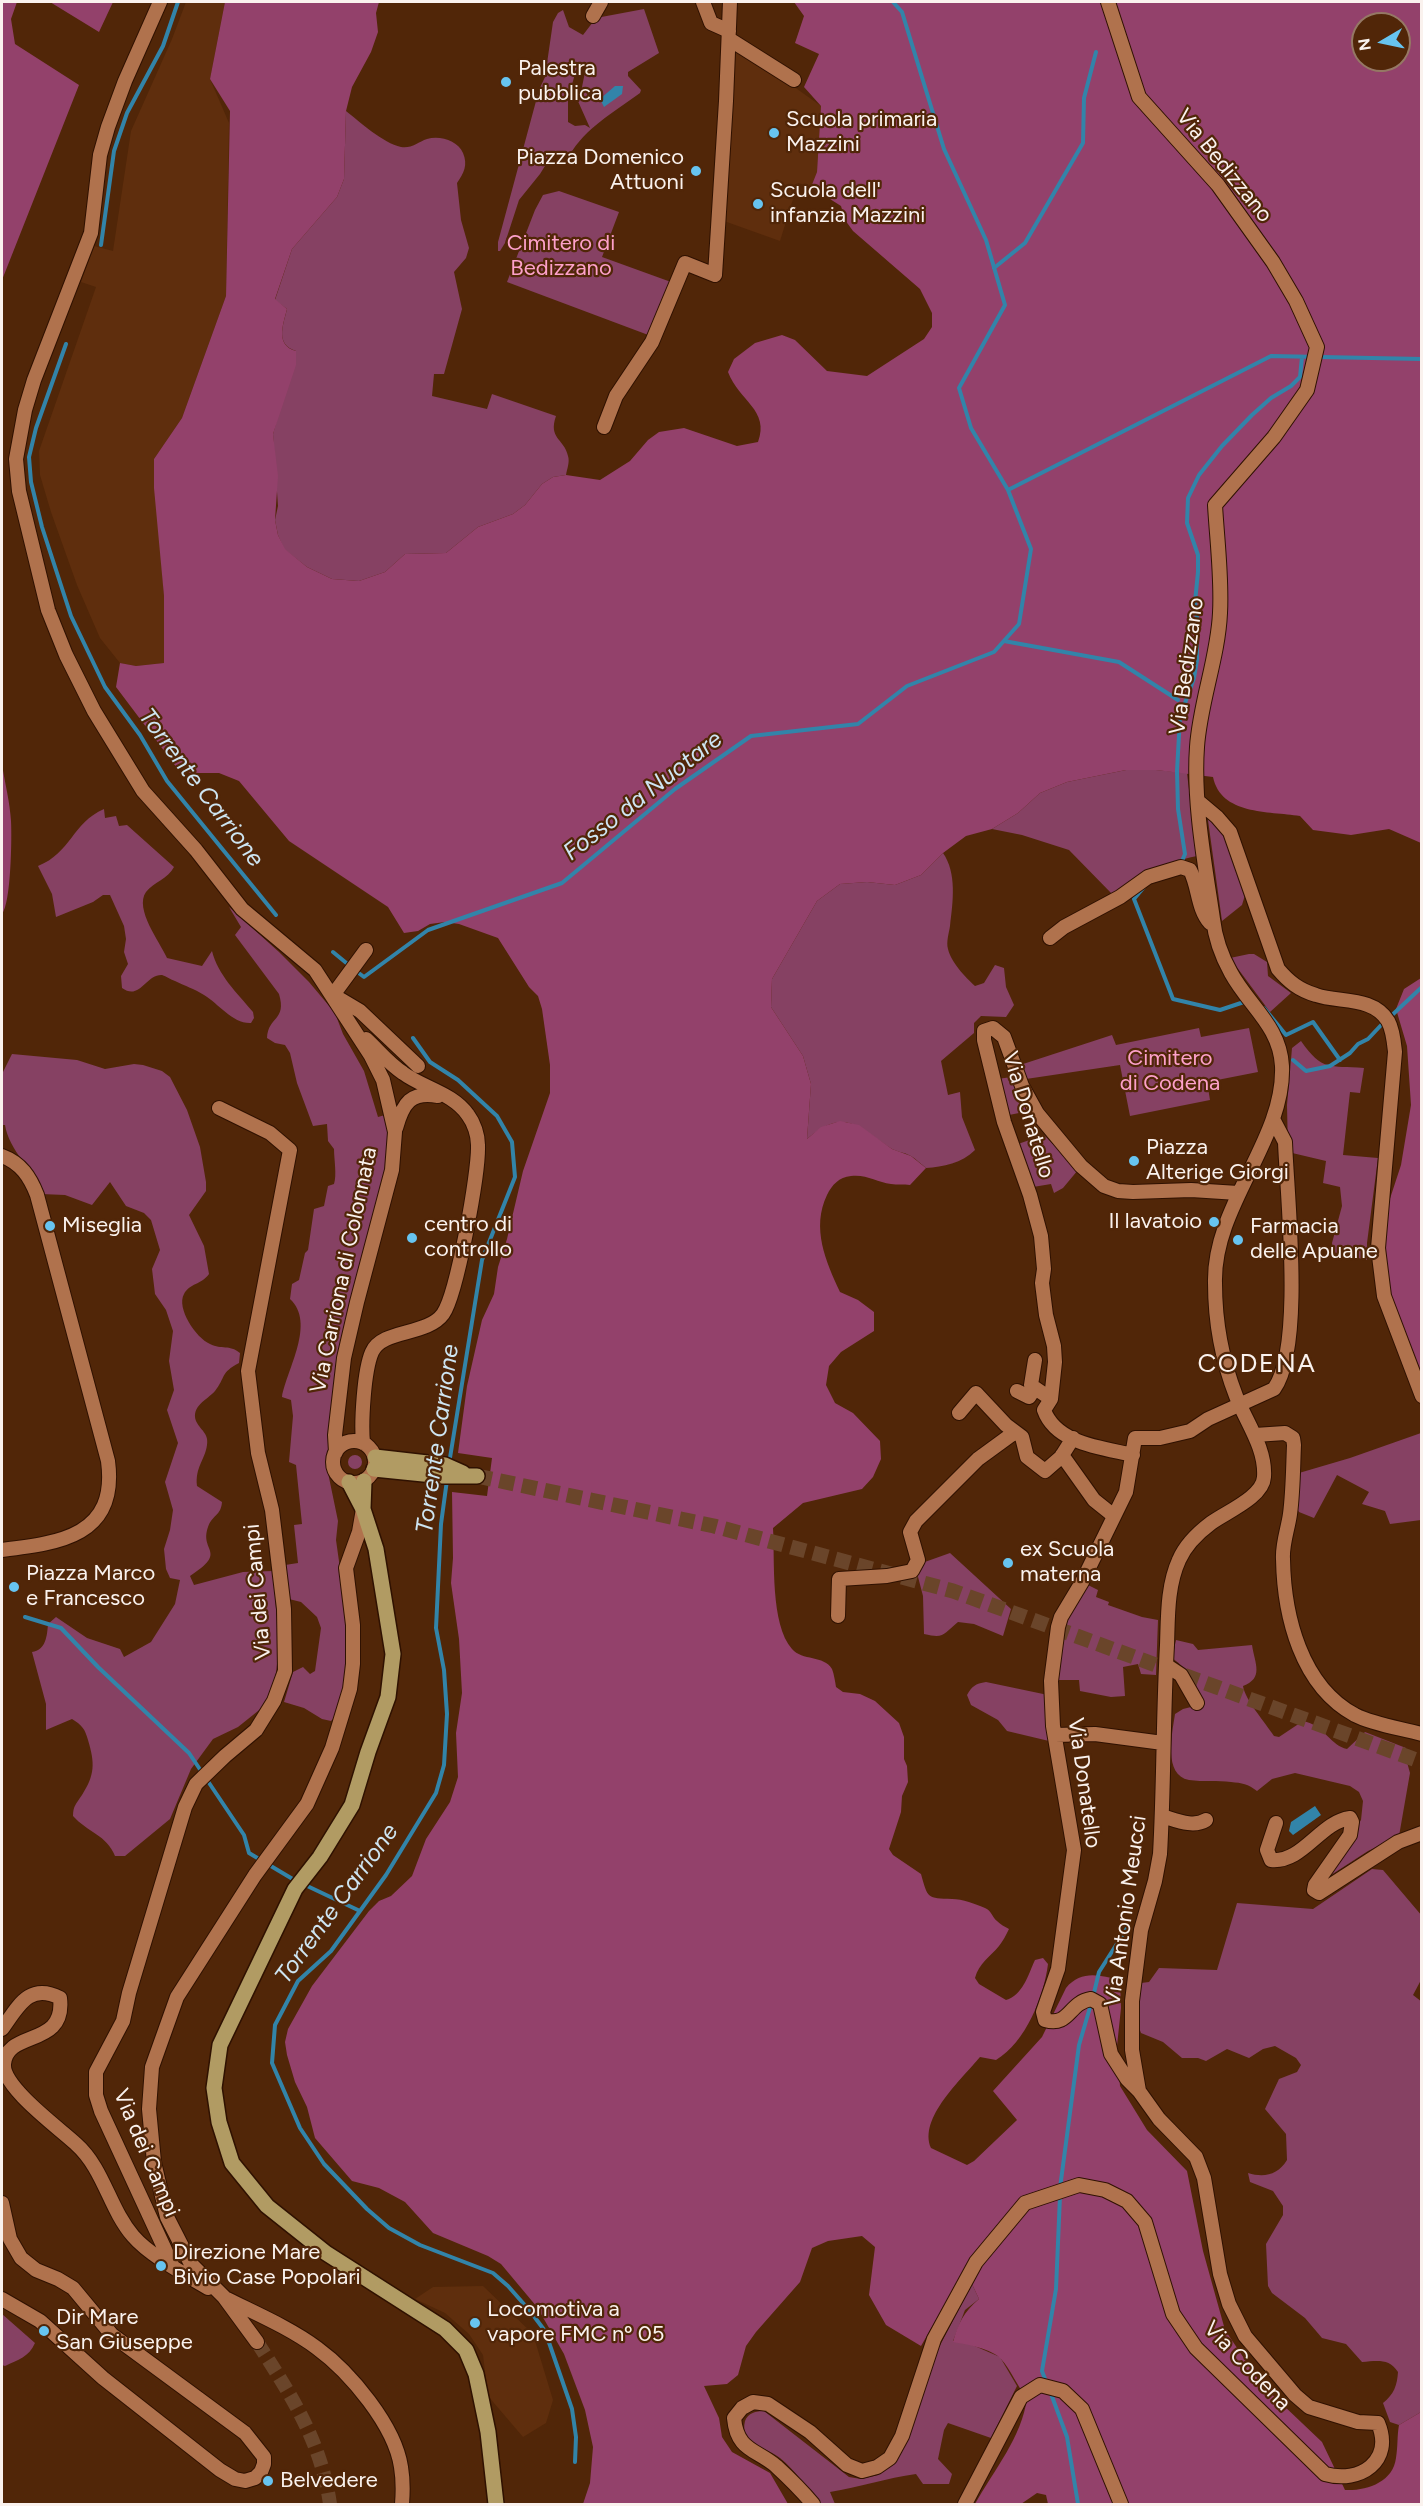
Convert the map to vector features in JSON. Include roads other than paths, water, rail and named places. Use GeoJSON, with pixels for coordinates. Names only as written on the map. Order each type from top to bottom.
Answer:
{"type":"FeatureCollection","features":[{"type":"Feature","properties":{"kind":"main road"},"geometry":{"type":"LineString","coordinates":[[365,1472],[445,1465],[471,1475]]}},
{"type":"Feature","properties":{"kind":"main road","name":"Via Carriona di Colonnata"},"geometry":{"type":"LineString","coordinates":[[365,1472],[363,1509],[376,1549],[393,1654],[388,1696],[352,1805],[320,1857],[295,1889],[220,2044],[214,2088],[219,2122],[232,2163],[267,2206],[327,2253],[445,2329],[466,2350],[476,2374],[488,2432],[496,2505]]}},
{"type":"Feature","properties":{"kind":"street","name":"Via Carriona di Colonnata"},"geometry":{"type":"LineString","coordinates":[[160,2],[108,127],[100,155],[92,233],[24,410],[16,459],[19,491],[48,610],[66,655],[94,711],[143,791],[196,850],[242,909],[315,970],[333,995],[371,1056],[382,1080],[395,1132]]}},
{"type":"Feature","properties":{"kind":"street"},"geometry":{"type":"LineString","coordinates":[[593,16],[601,2]]}},
{"type":"Feature","properties":{"kind":"street"},"geometry":{"type":"LineString","coordinates":[[703,2],[711,23],[794,80]]}},
{"type":"Feature","properties":{"kind":"street"},"geometry":{"type":"LineString","coordinates":[[604,427],[616,396],[652,342],[685,263],[715,275],[729,2]]}},
{"type":"Feature","properties":{"kind":"street","name":"Via Bedizzano"},"geometry":{"type":"LineString","coordinates":[[1108,2],[1139,97],[1218,185],[1273,262],[1296,301],[1317,347],[1307,390],[1274,437],[1215,505],[1220,614],[1197,747],[1197,801],[1214,927],[1232,975],[1269,1025],[1279,1045],[1282,1084],[1273,1119],[1238,1193],[1218,1247],[1214,1271],[1218,1327],[1238,1401]]}},
{"type":"Feature","properties":{"kind":"street"},"geometry":{"type":"LineString","coordinates":[[1197,801],[1217,817],[1230,832],[1278,969],[1290,982],[1301,989],[1317,996],[1376,1008],[1389,1023],[1395,1052],[1378,1248],[1384,1296],[1422,1396]]}},
{"type":"Feature","properties":{"kind":"street"},"geometry":{"type":"LineString","coordinates":[[1050,938],[1064,927],[1119,897],[1148,877],[1181,867],[1190,870],[1195,879],[1200,906],[1205,918],[1214,927]]}},
{"type":"Feature","properties":{"kind":"street"},"geometry":{"type":"LineString","coordinates":[[366,950],[333,995],[360,1011],[418,1066]]}},
{"type":"Feature","properties":{"kind":"street","name":"Via Carriona di Colonnata"},"geometry":{"type":"LineString","coordinates":[[346,1019],[403,1074],[449,1098],[468,1114],[476,1131],[478,1143],[475,1174],[453,1289],[442,1315],[435,1321],[381,1342],[373,1350],[362,1418],[363,1443],[372,1451],[365,1472],[335,1470],[335,1435],[344,1358],[392,1170],[395,1132],[400,1113],[407,1102],[417,1095],[428,1094],[449,1098]]}},
{"type":"Feature","properties":{"kind":"street","name":"Via Donatello"},"geometry":{"type":"LineString","coordinates":[[1051,1399],[1054,1346],[1046,1315],[1042,1283],[1044,1269],[1041,1236],[1030,1195],[1004,1122],[984,1040],[984,1031],[993,1028],[1004,1037],[1022,1086],[1037,1113],[1081,1166],[1104,1186],[1118,1191],[1133,1192],[1191,1190],[1238,1193]]}},
{"type":"Feature","properties":{"kind":"street","name":"Via dei Campi"},"geometry":{"type":"LineString","coordinates":[[173,2267],[101,2111],[96,2095],[95,2080],[104,2056],[123,2021],[129,1993],[185,1807],[196,1784],[256,1730],[274,1701],[285,1671],[284,1608],[275,1532],[258,1453],[248,1371],[290,1150],[270,1132],[219,1108]]}},
{"type":"Feature","properties":{"kind":"street"},"geometry":{"type":"LineString","coordinates":[[1238,1401],[1274,1389],[1280,1380],[1290,1329],[1292,1292],[1285,1142],[1273,1119]]}},
{"type":"Feature","properties":{"kind":"street"},"geometry":{"type":"LineString","coordinates":[[2,1156],[19,1165],[27,1174],[37,1195],[68,1306],[111,1480],[108,1499],[99,1516],[85,1530],[68,1538],[2,1550]]}},
{"type":"Feature","properties":{"kind":"street"},"geometry":{"type":"LineString","coordinates":[[1035,1360],[1030,1385],[1051,1399],[1044,1410],[1048,1420],[1073,1438],[1133,1455]]}},
{"type":"Feature","properties":{"kind":"street"},"geometry":{"type":"LineString","coordinates":[[1017,1391],[1029,1396],[1035,1388]]}},
{"type":"Feature","properties":{"kind":"street"},"geometry":{"type":"LineString","coordinates":[[959,1413],[976,1393],[1006,1425],[1022,1437],[1027,1457],[1045,1471],[1062,1455],[1073,1438]]}},
{"type":"Feature","properties":{"kind":"street","name":"Via Donatello"},"geometry":{"type":"LineString","coordinates":[[1139,2091],[1126,2079],[1111,2054],[1100,2004],[1091,1999],[1081,2001],[1066,2017],[1054,2023],[1045,2020],[1043,2012],[1058,1969],[1074,1850],[1055,1735],[1051,1681],[1058,1627],[1128,1485],[1135,1438],[1160,1438],[1190,1431],[1238,1401]]}},
{"type":"Feature","properties":{"kind":"street","name":"Via Antonio Meucci"},"geometry":{"type":"LineString","coordinates":[[1139,2091],[1132,2050],[1132,2001],[1141,1930],[1160,1854],[1171,1587],[1180,1558],[1195,1538],[1210,1524],[1240,1505],[1262,1484],[1264,1475],[1255,1435],[1238,1401]]}},
{"type":"Feature","properties":{"kind":"street"},"geometry":{"type":"LineString","coordinates":[[838,1616],[839,1579],[894,1575],[912,1571],[918,1560],[910,1532],[916,1521],[978,1459],[1015,1431]]}},
{"type":"Feature","properties":{"kind":"street"},"geometry":{"type":"LineString","coordinates":[[1255,1435],[1284,1433],[1293,1438],[1290,1512],[1282,1557],[1286,1598],[1301,1655],[1308,1670],[1338,1702],[1353,1713],[1364,1719],[1422,1734]]}},
{"type":"Feature","properties":{"kind":"street"},"geometry":{"type":"LineString","coordinates":[[336,1452],[350,1441],[363,1443]]}},
{"type":"Feature","properties":{"kind":"street"},"geometry":{"type":"LineString","coordinates":[[1062,1455],[1094,1500],[1114,1516]]}},
{"type":"Feature","properties":{"kind":"street"},"geometry":{"type":"LineString","coordinates":[[257,2342],[224,2297],[191,2264],[167,2217],[154,2162],[149,2109],[152,2067],[177,1997],[255,1875],[307,1804],[332,1748],[344,1713],[353,1664],[353,1625],[346,1568],[359,1532],[363,1509]]}},
{"type":"Feature","properties":{"kind":"street"},"geometry":{"type":"LineString","coordinates":[[1166,1665],[1181,1675],[1197,1702]]}},
{"type":"Feature","properties":{"kind":"street"},"geometry":{"type":"LineString","coordinates":[[1055,1735],[1095,1734],[1163,1743]]}},
{"type":"Feature","properties":{"kind":"street"},"geometry":{"type":"LineString","coordinates":[[1162,1816],[1191,1824],[1206,1820]]}},
{"type":"Feature","properties":{"kind":"street"},"geometry":{"type":"LineString","coordinates":[[1276,1823],[1267,1850],[1271,1860],[1279,1860],[1318,1838],[1334,1824],[1350,1818],[1352,1822],[1350,1835],[1329,1861],[1315,1885],[1314,1890],[1319,1893],[1398,1842],[1422,1833]]}},
{"type":"Feature","properties":{"kind":"street"},"geometry":{"type":"LineString","coordinates":[[2,2029],[27,1997],[36,1993],[49,1992],[60,1998],[62,2010],[59,2020],[51,2030],[19,2044],[12,2050],[4,2060],[5,2073],[33,2106],[91,2160],[122,2220],[134,2238],[173,2267],[318,2349],[358,2390],[383,2422],[394,2443],[401,2467],[402,2505]]}},
{"type":"Feature","properties":{"kind":"street","name":"Via Codena"},"geometry":{"type":"LineString","coordinates":[[813,2505],[788,2476],[749,2450],[739,2437],[734,2418],[742,2408],[753,2402],[768,2404],[810,2432],[847,2465],[862,2471],[877,2467],[890,2458],[902,2436],[934,2339],[976,2262],[1024,2203],[1079,2185],[1105,2190],[1127,2201],[1144,2222],[1173,2314],[1196,2348],[1325,2474],[1337,2477],[1357,2475],[1372,2466],[1381,2454],[1383,2436],[1378,2423],[1358,2422],[1309,2407],[1295,2395],[1245,2336],[1229,2304],[1220,2274],[1204,2178],[1196,2157],[1159,2119],[1139,2091]]}},
{"type":"Feature","properties":{"kind":"street"},"geometry":{"type":"LineString","coordinates":[[2,2203],[10,2239],[21,2258],[36,2270],[73,2288],[112,2335],[245,2433],[264,2457],[261,2472],[255,2478],[245,2481],[234,2480],[103,2378],[40,2321],[2,2299]]}},
{"type":"Feature","properties":{"kind":"street"},"geometry":{"type":"LineString","coordinates":[[965,2505],[1021,2397],[1040,2385],[1063,2391],[1082,2409],[1121,2505]]}},
{"type":"Feature","properties":{"kind":"water"},"geometry":{"type":"Polygon","coordinates":[[[615,86],[623,86],[622,94],[604,107],[600,99],[615,86]]]}},
{"type":"Feature","properties":{"kind":"water"},"geometry":{"type":"Polygon","coordinates":[[[1315,1806],[1321,1815],[1293,1835],[1289,1831],[1291,1822],[1315,1806]]]}},
{"type":"Feature","properties":{"kind":"waterway","name":"Torrente Carrione"},"geometry":{"type":"LineString","coordinates":[[101,245],[114,151],[127,113],[163,46],[178,2]]}},
{"type":"Feature","properties":{"kind":"waterway","name":"Fosso da Nuotare"},"geometry":{"type":"LineString","coordinates":[[356,971],[364,977],[428,930],[562,883],[675,789],[751,736],[858,724],[907,686],[994,652],[1019,624],[1031,549],[1008,490],[971,428],[959,388],[1005,305],[986,240],[944,149],[902,12],[893,2]]}},
{"type":"Feature","properties":{"kind":"waterway"},"geometry":{"type":"LineString","coordinates":[[994,268],[1025,243],[1083,143],[1084,98],[1096,52]]}},
{"type":"Feature","properties":{"kind":"waterway","name":"Torrente Carrione"},"geometry":{"type":"LineString","coordinates":[[66,344],[36,428],[29,457],[31,482],[42,527],[71,616],[105,687],[140,735],[167,781],[276,915]]}},
{"type":"Feature","properties":{"kind":"waterway"},"geometry":{"type":"LineString","coordinates":[[1008,490],[1271,356],[1422,359]]}},
{"type":"Feature","properties":{"kind":"waterway"},"geometry":{"type":"LineString","coordinates":[[1178,862],[1182,861],[1185,854],[1178,809],[1177,771],[1180,717],[1194,678],[1197,660],[1195,602],[1198,555],[1187,523],[1188,498],[1199,475],[1222,446],[1271,398],[1291,386],[1300,377],[1302,357]]}},
{"type":"Feature","properties":{"kind":"waterway"},"geometry":{"type":"LineString","coordinates":[[1004,641],[1119,662],[1178,700]]}},
{"type":"Feature","properties":{"kind":"waterway"},"geometry":{"type":"LineString","coordinates":[[1144,887],[1134,899],[1173,999],[1220,1010],[1247,1001]]}},
{"type":"Feature","properties":{"kind":"waterway","name":"Torrente Carrione"},"geometry":{"type":"LineString","coordinates":[[333,952],[350,966]]}},
{"type":"Feature","properties":{"kind":"waterway"},"geometry":{"type":"LineString","coordinates":[[1390,1017],[1422,987]]}},
{"type":"Feature","properties":{"kind":"waterway"},"geometry":{"type":"LineString","coordinates":[[1264,1008],[1286,1035],[1313,1022],[1340,1060]]}},
{"type":"Feature","properties":{"kind":"waterway"},"geometry":{"type":"LineString","coordinates":[[1293,1060],[1306,1071],[1330,1066],[1368,1039],[1384,1022]]}},
{"type":"Feature","properties":{"kind":"waterway","name":"Torrente Carrione"},"geometry":{"type":"LineString","coordinates":[[413,1038],[430,1062],[458,1080],[497,1116],[512,1142],[515,1177],[482,1260],[449,1464]]}},
{"type":"Feature","properties":{"kind":"waterway","name":"Torrente Carrione"},"geometry":{"type":"LineString","coordinates":[[447,1480],[441,1524],[436,1628],[444,1670],[447,1714],[444,1765],[436,1793],[386,1875],[331,1951],[298,1981],[275,2025],[272,2063],[300,2128],[324,2164],[367,2209],[389,2228],[420,2245],[493,2273],[530,2311],[545,2331],[572,2409],[576,2437],[575,2462]]}},
{"type":"Feature","properties":{"kind":"waterway"},"geometry":{"type":"LineString","coordinates":[[25,1617],[61,1628],[98,1667],[189,1753],[244,1835],[249,1853],[296,1881]]}},
{"type":"Feature","properties":{"kind":"waterway"},"geometry":{"type":"LineString","coordinates":[[303,1884],[360,1911]]}},
{"type":"Feature","properties":{"kind":"waterway"},"geometry":{"type":"LineString","coordinates":[[1093,1997],[1099,1972],[1127,1928]]}},
{"type":"Feature","properties":{"kind":"waterway"},"geometry":{"type":"LineString","coordinates":[[1060,2188],[1079,2045],[1091,2004]]}},
{"type":"Feature","properties":{"kind":"waterway"},"geometry":{"type":"LineString","coordinates":[[1047,2384],[1042,2371],[1056,2289],[1060,2196]]}},
{"type":"Feature","properties":{"kind":"waterway"},"geometry":{"type":"LineString","coordinates":[[1050,2391],[1067,2437],[1078,2504]]}},
{"type":"Feature","properties":{"kind":"tunnel"},"geometry":{"type":"LineString","coordinates":[[477,1476],[714,1526],[953,1591],[1422,1762]]}},
{"type":"Feature","properties":{"kind":"tunnel"},"geometry":{"type":"LineString","coordinates":[[257,2342],[303,2419],[320,2460],[330,2504]]}},
{"type":"Feature","properties":{"kind":"place","name":"Palestra pubblica"},"geometry":{"type":"Point","coordinates":[506,82]}},
{"type":"Feature","properties":{"kind":"place","name":"Scuola primaria Mazzini"},"geometry":{"type":"Point","coordinates":[774,133]}},
{"type":"Feature","properties":{"kind":"place","name":"Piazza Domenico Attuoni"},"geometry":{"type":"Point","coordinates":[696,171]}},
{"type":"Feature","properties":{"kind":"place","name":"Scuola dell' infanzia Mazzini"},"geometry":{"type":"Point","coordinates":[758,204]}},
{"type":"Feature","properties":{"kind":"place","name":"Piazza Alterige Giorgi"},"geometry":{"type":"Point","coordinates":[1134,1161]}},
{"type":"Feature","properties":{"kind":"place","name":"Il lavatoio"},"geometry":{"type":"Point","coordinates":[1214,1222]}},
{"type":"Feature","properties":{"kind":"place","name":"Miseglia"},"geometry":{"type":"Point","coordinates":[50,1226]}},
{"type":"Feature","properties":{"kind":"place","name":"centro di controllo"},"geometry":{"type":"Point","coordinates":[412,1238]}},
{"type":"Feature","properties":{"kind":"place","name":"Farmacia delle Apuane"},"geometry":{"type":"Point","coordinates":[1238,1240]}},
{"type":"Feature","properties":{"kind":"place","name":"ex Scuola materna"},"geometry":{"type":"Point","coordinates":[1008,1563]}},
{"type":"Feature","properties":{"kind":"place","name":"Piazza Marco e Francesco"},"geometry":{"type":"Point","coordinates":[14,1587]}},
{"type":"Feature","properties":{"kind":"place","name":"Direzione Mare Bivio Case Popolari"},"geometry":{"type":"Point","coordinates":[161,2266]}},
{"type":"Feature","properties":{"kind":"place","name":"Locomotiva a vapore FMC nº 05"},"geometry":{"type":"Point","coordinates":[475,2323]}},
{"type":"Feature","properties":{"kind":"place","name":"Dir Mare San Giuseppe"},"geometry":{"type":"Point","coordinates":[44,2331]}},
{"type":"Feature","properties":{"kind":"place","name":"Belvedere"},"geometry":{"type":"Point","coordinates":[268,2481]}},
{"type":"Feature","properties":{"kind":"district","name":"CODENA"},"geometry":{"type":"Point","coordinates":[1257,1364]}},
{"type":"Feature","properties":{"kind":"park label","name":"Cimitero di Bedizzano"},"geometry":{"type":"Point","coordinates":[561,256]}},
{"type":"Feature","properties":{"kind":"park label","name":"Cimitero di Codena"},"geometry":{"type":"Point","coordinates":[1170,1072]}}]}
